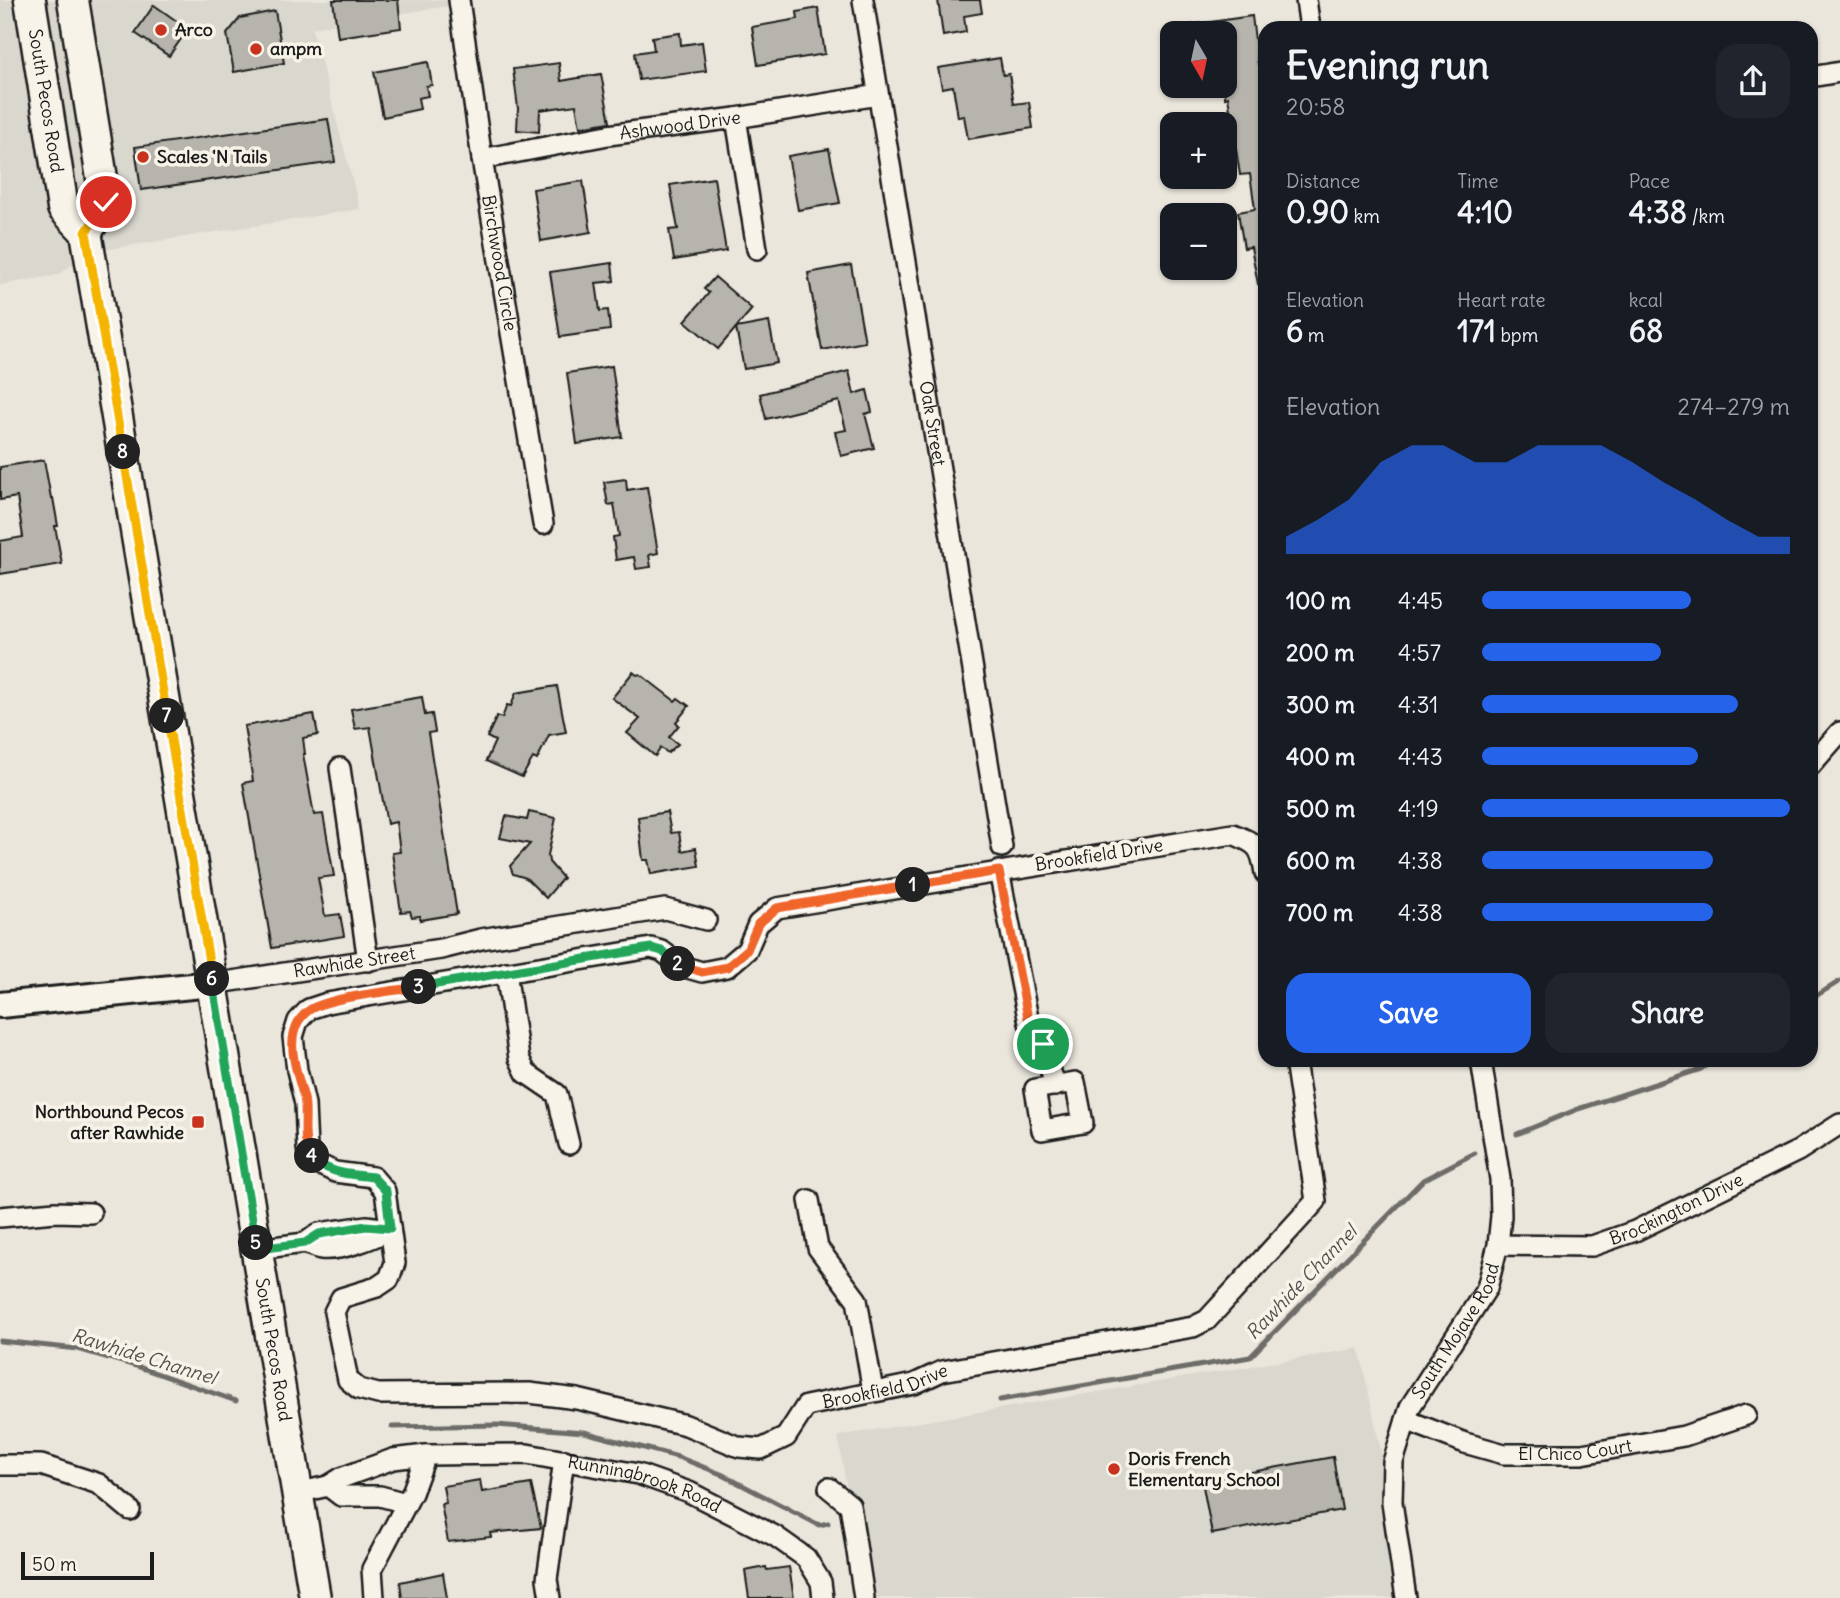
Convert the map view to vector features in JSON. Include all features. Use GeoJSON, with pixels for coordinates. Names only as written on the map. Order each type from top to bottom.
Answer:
{"type":"FeatureCollection","features":[{"type":"Feature","properties":{"kind":"main road","name":"South Pecos Road"},"geometry":{"type":"LineString","coordinates":[[30,0],[64,208],[86,232],[315,1598]]}},
{"type":"Feature","properties":{"kind":"main road"},"geometry":{"type":"LineString","coordinates":[[74,0],[106,202],[86,232]]}},
{"type":"Feature","properties":{"kind":"street","name":"Birchwood Circle"},"geometry":{"type":"LineString","coordinates":[[459,0],[482,159],[543,524]]}},
{"type":"Feature","properties":{"kind":"street","name":"Oak Street"},"geometry":{"type":"LineString","coordinates":[[863,0],[1002,847]]}},
{"type":"Feature","properties":{"kind":"street"},"geometry":{"type":"LineString","coordinates":[[1306,0],[1309,21]]}},
{"type":"Feature","properties":{"kind":"street"},"geometry":{"type":"LineString","coordinates":[[1818,76],[1840,72]]}},
{"type":"Feature","properties":{"kind":"street","name":"Ashwood Drive"},"geometry":{"type":"LineString","coordinates":[[482,159],[608,135],[878,95]]}},
{"type":"Feature","properties":{"kind":"street"},"geometry":{"type":"LineString","coordinates":[[736,118],[757,249]]}},
{"type":"Feature","properties":{"kind":"street"},"geometry":{"type":"LineString","coordinates":[[1818,757],[1840,732]]}},
{"type":"Feature","properties":{"kind":"street"},"geometry":{"type":"LineString","coordinates":[[340,768],[368,961]]}},
{"type":"Feature","properties":{"kind":"street","name":"Brookfield Drive"},"geometry":{"type":"LineString","coordinates":[[1258,848],[1233,834],[777,908],[758,924],[747,950],[727,967],[702,972],[681,966],[662,951],[651,948],[327,1003],[309,1009],[298,1021],[293,1037],[305,1104],[307,1149],[318,1164],[335,1172],[373,1177],[386,1191],[395,1263],[389,1279],[377,1287],[341,1298],[334,1312],[348,1380],[359,1390],[378,1394],[529,1393],[577,1399],[686,1425],[739,1447],[761,1449],[786,1437],[806,1406],[914,1384],[942,1371],[1194,1327],[1207,1320],[1316,1201],[1296,1067]]}},
{"type":"Feature","properties":{"kind":"street"},"geometry":{"type":"LineString","coordinates":[[999,871],[1029,1023],[1043,1044],[1055,1086]]}},
{"type":"Feature","properties":{"kind":"street","name":"Rawhide Street"},"geometry":{"type":"LineString","coordinates":[[0,1005],[212,984],[441,950],[481,939],[665,909],[706,920]]}},
{"type":"Feature","properties":{"kind":"street"},"geometry":{"type":"LineString","coordinates":[[506,972],[519,1059],[526,1073],[557,1094],[569,1144]]}},
{"type":"Feature","properties":{"kind":"street","name":"South Mojave Road"},"geometry":{"type":"LineString","coordinates":[[1406,1598],[1392,1502],[1393,1462],[1410,1407],[1487,1288],[1498,1245],[1501,1216],[1500,1179],[1482,1067]]}},
{"type":"Feature","properties":{"kind":"street","name":"Brockington Drive"},"geometry":{"type":"LineString","coordinates":[[1498,1245],[1592,1246],[1624,1235],[1798,1151],[1840,1124]]}},
{"type":"Feature","properties":{"kind":"street"},"geometry":{"type":"LineString","coordinates":[[809,1200],[818,1248],[857,1300],[873,1391]]}},
{"type":"Feature","properties":{"kind":"street"},"geometry":{"type":"LineString","coordinates":[[0,1217],[55,1212],[92,1213]]}},
{"type":"Feature","properties":{"kind":"street"},"geometry":{"type":"LineString","coordinates":[[257,1249],[305,1243],[321,1249],[340,1246],[368,1241],[390,1228]]}},
{"type":"Feature","properties":{"kind":"street","name":"El Chico Court"},"geometry":{"type":"LineString","coordinates":[[1406,1420],[1465,1443],[1504,1454],[1582,1454],[1684,1436],[1746,1415]]}},
{"type":"Feature","properties":{"kind":"street","name":"Runningbrook Road"},"geometry":{"type":"LineString","coordinates":[[298,1493],[328,1486],[341,1478],[393,1459],[426,1455],[527,1454],[564,1460],[638,1475],[689,1492],[775,1536],[806,1558],[821,1583],[823,1598]]}},
{"type":"Feature","properties":{"kind":"street"},"geometry":{"type":"LineString","coordinates":[[374,1598],[372,1569],[412,1493],[426,1455]]}},
{"type":"Feature","properties":{"kind":"street"},"geometry":{"type":"LineString","coordinates":[[550,1598],[547,1579],[564,1460]]}},
{"type":"Feature","properties":{"kind":"street"},"geometry":{"type":"LineString","coordinates":[[0,1465],[41,1465],[99,1484],[130,1510]]}},
{"type":"Feature","properties":{"kind":"street"},"geometry":{"type":"LineString","coordinates":[[328,1486],[341,1496],[380,1496],[406,1503]]}},
{"type":"Feature","properties":{"kind":"street"},"geometry":{"type":"LineString","coordinates":[[829,1488],[850,1505],[864,1598]]}},
{"type":"Feature","properties":{"kind":"shaded area"},"geometry":{"type":"Polygon","coordinates":[[[0,0],[459,0],[460,4],[312,28],[360,209],[90,252],[58,275],[0,285],[0,0]]]}},
{"type":"Feature","properties":{"kind":"shaded area","name":"Doris French Elementary School"},"geometry":{"type":"Polygon","coordinates":[[[1359,1348],[1392,1502],[1406,1598],[865,1598],[838,1436],[1359,1348]]]}},
{"type":"Feature","properties":{"kind":"building"},"geometry":{"type":"Polygon","coordinates":[[[333,0],[398,0],[401,28],[338,37],[333,0]]]}},
{"type":"Feature","properties":{"kind":"building"},"geometry":{"type":"Polygon","coordinates":[[[938,0],[980,0],[982,13],[964,16],[966,32],[943,36],[938,0]]]}},
{"type":"Feature","properties":{"kind":"building"},"geometry":{"type":"Polygon","coordinates":[[[154,5],[188,29],[169,56],[135,33],[154,5]]]}},
{"type":"Feature","properties":{"kind":"building"},"geometry":{"type":"Polygon","coordinates":[[[818,8],[825,54],[758,65],[752,27],[798,19],[797,12],[818,8]]]}},
{"type":"Feature","properties":{"kind":"building","name":"ampm"},"geometry":{"type":"Polygon","coordinates":[[[275,11],[284,63],[234,72],[227,34],[240,18],[275,11]]]}},
{"type":"Feature","properties":{"kind":"building"},"geometry":{"type":"Polygon","coordinates":[[[1252,16],[1258,64],[1258,284],[1251,247],[1244,248],[1238,212],[1255,209],[1250,174],[1240,175],[1237,112],[1230,112],[1228,98],[1237,98],[1237,21],[1217,21],[1252,16]]]}},
{"type":"Feature","properties":{"kind":"building"},"geometry":{"type":"Polygon","coordinates":[[[680,33],[681,45],[702,42],[706,71],[639,80],[635,53],[654,50],[652,37],[680,33]]]}},
{"type":"Feature","properties":{"kind":"building"},"geometry":{"type":"Polygon","coordinates":[[[1000,58],[1003,75],[1009,74],[1014,104],[1029,102],[1033,128],[968,139],[964,116],[958,117],[953,86],[942,88],[938,68],[1000,58]]]}},
{"type":"Feature","properties":{"kind":"building"},"geometry":{"type":"Polygon","coordinates":[[[428,62],[432,85],[426,86],[428,96],[418,98],[420,109],[383,117],[374,72],[428,62]]]}},
{"type":"Feature","properties":{"kind":"building"},"geometry":{"type":"Polygon","coordinates":[[[559,63],[561,81],[601,74],[610,122],[580,127],[576,105],[540,110],[539,132],[517,130],[518,108],[513,69],[559,63]]]}},
{"type":"Feature","properties":{"kind":"building"},"geometry":{"type":"Polygon","coordinates":[[[328,119],[335,162],[141,190],[135,147],[328,119]]]}},
{"type":"Feature","properties":{"kind":"building"},"geometry":{"type":"Polygon","coordinates":[[[829,149],[840,203],[798,210],[788,156],[829,149]]]}},
{"type":"Feature","properties":{"kind":"building"},"geometry":{"type":"Polygon","coordinates":[[[714,178],[726,251],[674,260],[669,230],[678,229],[670,185],[714,178]]]}},
{"type":"Feature","properties":{"kind":"building"},"geometry":{"type":"Polygon","coordinates":[[[583,181],[591,232],[541,241],[533,189],[583,181]]]}},
{"type":"Feature","properties":{"kind":"building"},"geometry":{"type":"Polygon","coordinates":[[[612,263],[614,281],[596,283],[600,311],[608,310],[610,330],[560,337],[550,272],[612,263]]]}},
{"type":"Feature","properties":{"kind":"building"},"geometry":{"type":"Polygon","coordinates":[[[851,265],[865,342],[822,350],[808,273],[851,265]]]}},
{"type":"Feature","properties":{"kind":"building"},"geometry":{"type":"Polygon","coordinates":[[[715,277],[752,309],[718,349],[685,321],[709,293],[704,289],[715,277]]]}},
{"type":"Feature","properties":{"kind":"building"},"geometry":{"type":"Polygon","coordinates":[[[769,322],[777,363],[744,369],[736,328],[769,322]]]}},
{"type":"Feature","properties":{"kind":"building"},"geometry":{"type":"Polygon","coordinates":[[[612,366],[622,437],[577,444],[567,373],[612,366]]]}},
{"type":"Feature","properties":{"kind":"building"},"geometry":{"type":"Polygon","coordinates":[[[849,371],[854,394],[867,390],[872,412],[865,414],[874,448],[841,456],[835,432],[846,430],[839,401],[766,419],[760,394],[849,371]]]}},
{"type":"Feature","properties":{"kind":"building"},"geometry":{"type":"Polygon","coordinates":[[[44,460],[58,526],[55,526],[62,564],[0,574],[0,541],[23,537],[17,497],[0,500],[0,467],[44,460]]]}},
{"type":"Feature","properties":{"kind":"building"},"geometry":{"type":"Polygon","coordinates":[[[626,479],[627,490],[647,487],[658,553],[649,555],[651,567],[636,569],[634,557],[616,560],[613,537],[619,536],[614,504],[608,505],[604,482],[626,479]]]}},
{"type":"Feature","properties":{"kind":"building"},"geometry":{"type":"Polygon","coordinates":[[[633,672],[640,674],[675,701],[678,698],[689,706],[676,722],[679,725],[669,737],[678,744],[668,753],[661,748],[655,756],[627,733],[640,719],[612,698],[633,672]]]}},
{"type":"Feature","properties":{"kind":"building"},"geometry":{"type":"Polygon","coordinates":[[[557,686],[566,732],[549,735],[537,760],[533,758],[522,777],[486,761],[495,741],[487,737],[497,716],[502,718],[516,693],[557,686]]]}},
{"type":"Feature","properties":{"kind":"building"},"geometry":{"type":"Polygon","coordinates":[[[422,697],[425,715],[432,714],[435,732],[428,733],[457,914],[420,920],[420,916],[412,917],[410,911],[401,912],[392,853],[400,852],[396,822],[387,824],[370,727],[355,729],[351,709],[422,697]]]}},
{"type":"Feature","properties":{"kind":"building"},"geometry":{"type":"Polygon","coordinates":[[[314,714],[318,735],[303,738],[303,754],[314,815],[323,814],[334,876],[318,878],[325,916],[340,914],[344,936],[272,948],[243,783],[253,781],[244,726],[314,714]]]}},
{"type":"Feature","properties":{"kind":"building"},"geometry":{"type":"Polygon","coordinates":[[[529,812],[556,818],[548,855],[549,862],[563,878],[546,898],[526,878],[513,874],[510,866],[530,844],[500,838],[506,816],[527,820],[529,812]]]}},
{"type":"Feature","properties":{"kind":"building"},"geometry":{"type":"Polygon","coordinates":[[[667,812],[671,833],[679,832],[682,851],[696,848],[699,866],[651,874],[648,860],[643,860],[638,817],[667,812]]]}},
{"type":"Feature","properties":{"kind":"building"},"geometry":{"type":"Polygon","coordinates":[[[1333,1457],[1342,1510],[1212,1534],[1202,1481],[1333,1457]]]}},
{"type":"Feature","properties":{"kind":"building"},"geometry":{"type":"Polygon","coordinates":[[[480,1480],[482,1492],[531,1484],[541,1528],[490,1533],[491,1537],[448,1542],[441,1504],[446,1503],[443,1486],[480,1480]]]}},
{"type":"Feature","properties":{"kind":"building"},"geometry":{"type":"Polygon","coordinates":[[[766,1567],[767,1570],[789,1567],[794,1598],[749,1598],[745,1571],[766,1567]]]}},
{"type":"Feature","properties":{"kind":"building"},"geometry":{"type":"Polygon","coordinates":[[[443,1573],[447,1598],[402,1598],[400,1582],[443,1573]]]}},
{"type":"Feature","properties":{"kind":"waterway","name":"Rawhide Channel"},"geometry":{"type":"LineString","coordinates":[[1818,995],[1840,981]]}},
{"type":"Feature","properties":{"kind":"waterway","name":"Rawhide Channel"},"geometry":{"type":"LineString","coordinates":[[1517,1134],[1578,1109],[1704,1067]]}},
{"type":"Feature","properties":{"kind":"waterway","name":"Rawhide Channel"},"geometry":{"type":"LineString","coordinates":[[1000,1400],[1250,1357],[1423,1180],[1475,1153]]}},
{"type":"Feature","properties":{"kind":"waterway","name":"Rawhide Channel"},"geometry":{"type":"LineString","coordinates":[[0,1341],[78,1349],[236,1401]]}},
{"type":"Feature","properties":{"kind":"waterway","name":"Rawhide Channel"},"geometry":{"type":"LineString","coordinates":[[392,1427],[497,1425],[584,1432],[678,1457],[721,1474],[819,1525],[828,1523]]}},
{"type":"Feature","properties":{"kind":"place","name":"Arco"},"geometry":{"type":"Point","coordinates":[161,30]}},
{"type":"Feature","properties":{"kind":"place","name":"ampm"},"geometry":{"type":"Point","coordinates":[256,49]}},
{"type":"Feature","properties":{"kind":"place","name":"Scales 'N Tails"},"geometry":{"type":"Point","coordinates":[143,157]}},
{"type":"Feature","properties":{"kind":"place","name":"Northbound Pecos after Rawhide"},"geometry":{"type":"Point","coordinates":[198,1122]}},
{"type":"Feature","properties":{"kind":"place","name":"Doris French Elementary School"},"geometry":{"type":"Point","coordinates":[1114,1469]}},
{"type":"Feature","properties":{"kind":"route"},"geometry":{"type":"LineString","coordinates":[[106,202],[86,232],[257,1249],[305,1243],[319,1234],[366,1226],[390,1228],[386,1191],[373,1177],[335,1172],[318,1164],[307,1149],[305,1104],[293,1037],[298,1021],[309,1009],[327,1003],[651,948],[662,951],[681,966],[702,972],[727,967],[747,950],[758,924],[777,908],[999,871],[1029,1023],[1043,1044]]}}]}
